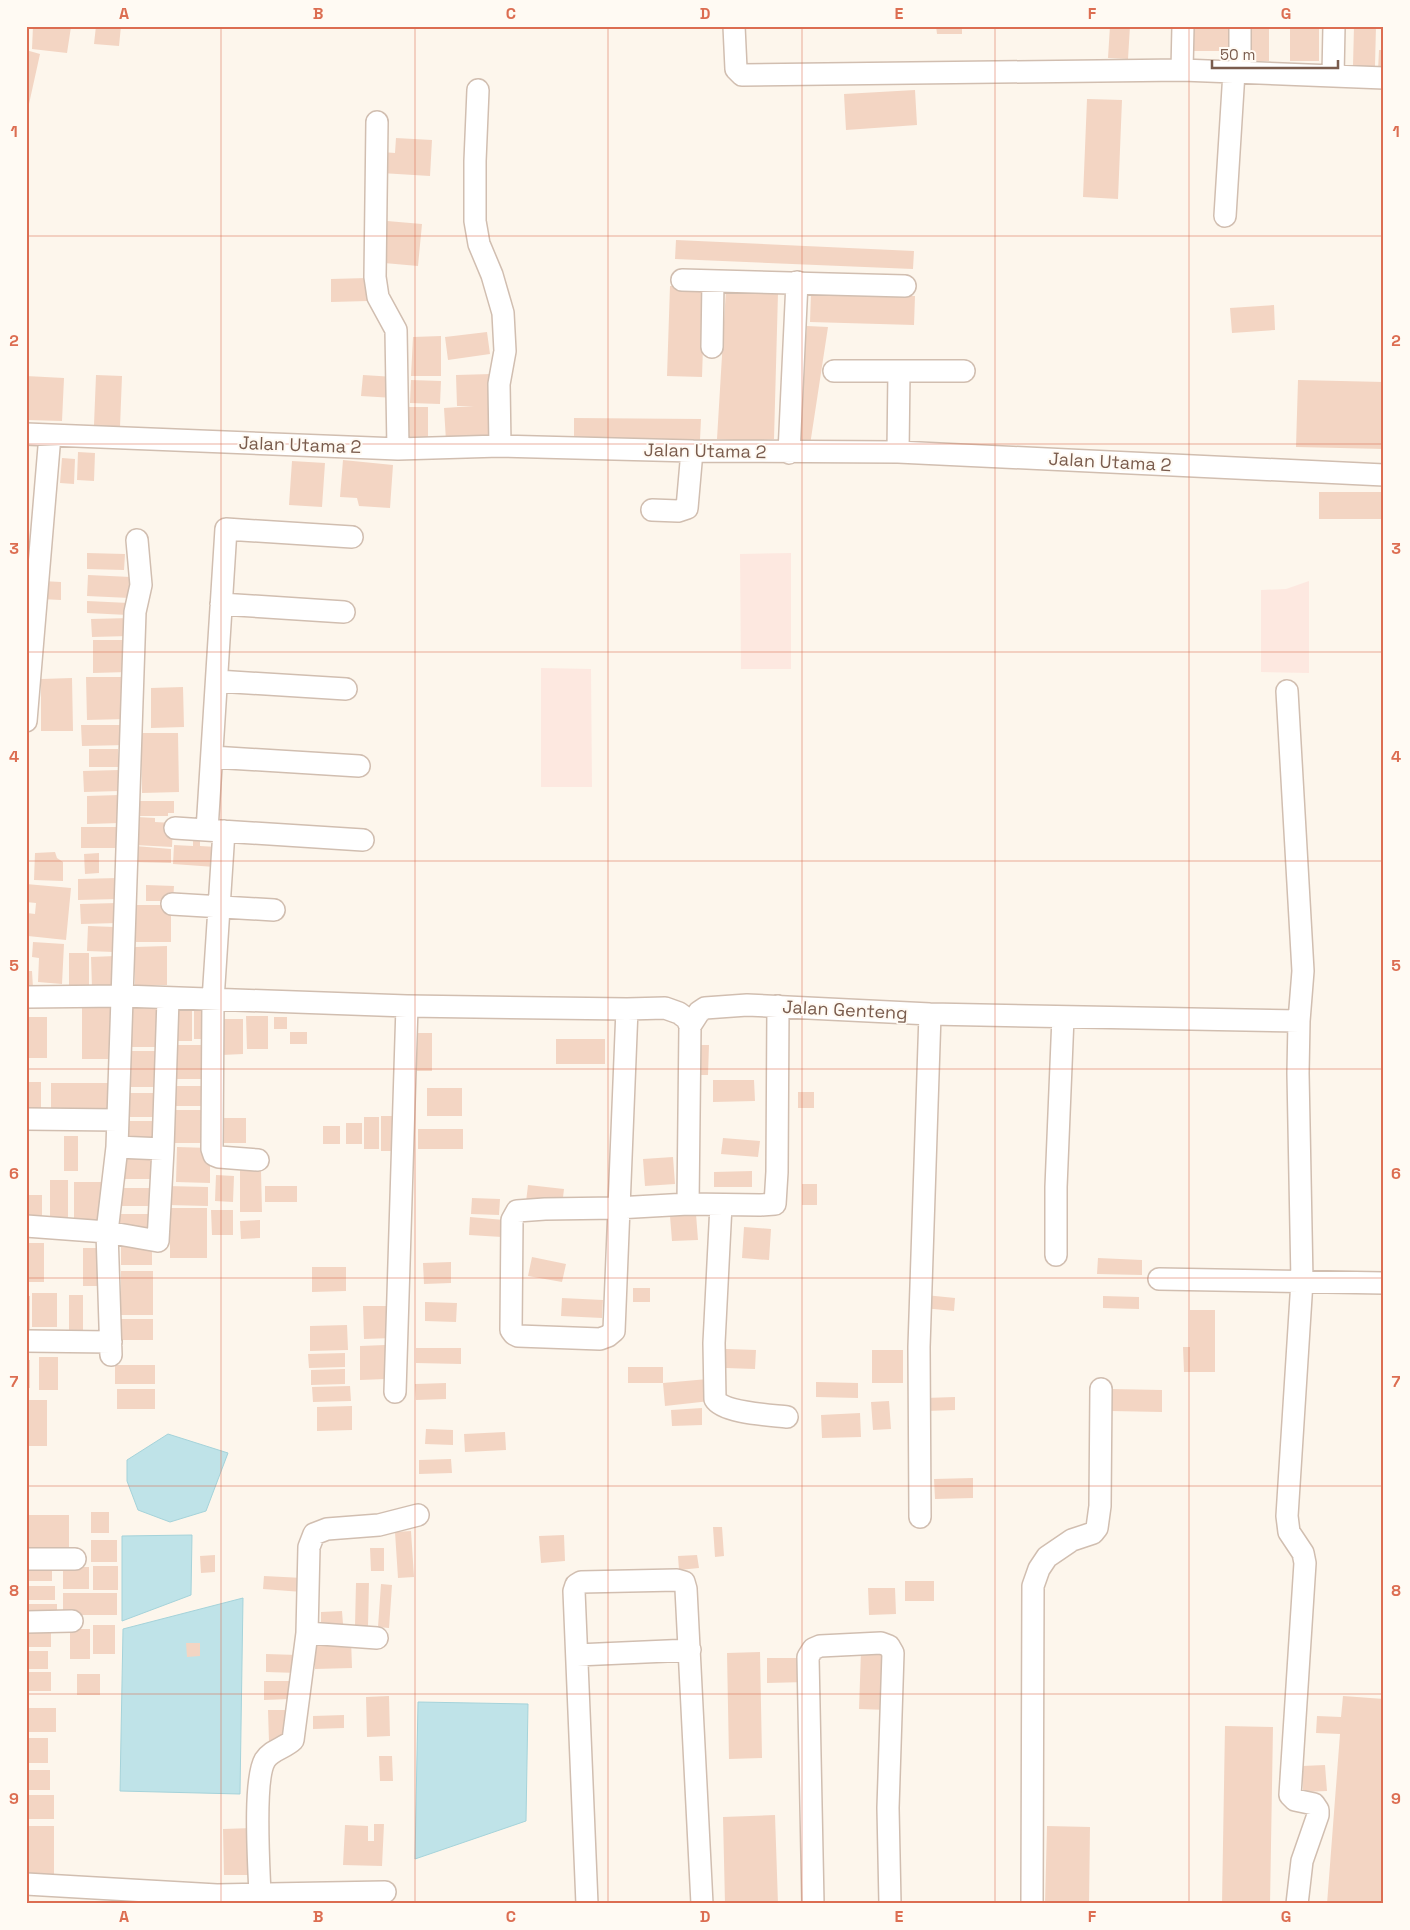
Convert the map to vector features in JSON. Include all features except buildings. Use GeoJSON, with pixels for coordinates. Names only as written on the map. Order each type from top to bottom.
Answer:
{"type":"FeatureCollection","features":[{"type":"Feature","properties":{"kind":"street"},"geometry":{"type":"LineString","coordinates":[[734,26],[736,69],[742,75],[1182,70],[1384,78]]}},
{"type":"Feature","properties":{"kind":"street"},"geometry":{"type":"LineString","coordinates":[[1182,70],[1183,26]]}},
{"type":"Feature","properties":{"kind":"street"},"geometry":{"type":"LineString","coordinates":[[1225,216],[1240,26]]}},
{"type":"Feature","properties":{"kind":"street"},"geometry":{"type":"LineString","coordinates":[[1333,76],[1334,26]]}},
{"type":"Feature","properties":{"kind":"street"},"geometry":{"type":"LineString","coordinates":[[478,90],[475,222],[479,244],[492,274],[503,313],[506,350],[499,384],[500,446]]}},
{"type":"Feature","properties":{"kind":"street"},"geometry":{"type":"LineString","coordinates":[[378,122],[376,276],[378,297],[396,330],[398,449]]}},
{"type":"Feature","properties":{"kind":"street"},"geometry":{"type":"LineString","coordinates":[[682,280],[905,286]]}},
{"type":"Feature","properties":{"kind":"street"},"geometry":{"type":"LineString","coordinates":[[712,348],[713,281]]}},
{"type":"Feature","properties":{"kind":"street"},"geometry":{"type":"LineString","coordinates":[[789,452],[797,282]]}},
{"type":"Feature","properties":{"kind":"street"},"geometry":{"type":"LineString","coordinates":[[834,371],[964,372]]}},
{"type":"Feature","properties":{"kind":"street"},"geometry":{"type":"LineString","coordinates":[[898,452],[899,371]]}},
{"type":"Feature","properties":{"kind":"street","name":"Jalan Utama 2"},"geometry":{"type":"LineString","coordinates":[[26,434],[398,449],[500,446],[692,451],[898,452],[1384,474]]}},
{"type":"Feature","properties":{"kind":"street"},"geometry":{"type":"LineString","coordinates":[[26,721],[50,435]]}},
{"type":"Feature","properties":{"kind":"street"},"geometry":{"type":"LineString","coordinates":[[652,510],[678,511],[687,508],[692,451]]}},
{"type":"Feature","properties":{"kind":"street"},"geometry":{"type":"LineString","coordinates":[[258,1160],[219,1157],[214,1155],[212,1149],[213,1000],[219,907],[212,757],[226,529],[352,537]]}},
{"type":"Feature","properties":{"kind":"street"},"geometry":{"type":"LineString","coordinates":[[26,1341],[111,1349],[107,1232],[117,1147],[136,612],[141,585],[137,540]]}},
{"type":"Feature","properties":{"kind":"street"},"geometry":{"type":"LineString","coordinates":[[221,604],[344,612]]}},
{"type":"Feature","properties":{"kind":"street"},"geometry":{"type":"LineString","coordinates":[[217,681],[346,688]]}},
{"type":"Feature","properties":{"kind":"street"},"geometry":{"type":"LineString","coordinates":[[1288,691],[1303,971],[1299,1021],[1298,1073],[1302,1281],[1287,1516],[1289,1532],[1303,1553],[1305,1563],[1290,1795],[1295,1800],[1314,1804],[1318,1810],[1318,1816],[1302,1861],[1297,1904]]}},
{"type":"Feature","properties":{"kind":"street"},"geometry":{"type":"LineString","coordinates":[[212,757],[360,766]]}},
{"type":"Feature","properties":{"kind":"street"},"geometry":{"type":"LineString","coordinates":[[175,828],[363,840]]}},
{"type":"Feature","properties":{"kind":"street"},"geometry":{"type":"LineString","coordinates":[[172,904],[274,910]]}},
{"type":"Feature","properties":{"kind":"street"},"geometry":{"type":"LineString","coordinates":[[26,997],[123,996],[407,1006],[627,1009],[651,1007],[672,1009],[687,1019],[690,1026],[688,1204]]}},
{"type":"Feature","properties":{"kind":"street"},"geometry":{"type":"LineString","coordinates":[[26,1226],[107,1232],[158,1240],[168,999]]}},
{"type":"Feature","properties":{"kind":"street","name":"Jalan Genteng"},"geometry":{"type":"LineString","coordinates":[[690,1026],[699,1012],[705,1008],[747,1005],[930,1014],[1299,1021]]}},
{"type":"Feature","properties":{"kind":"street"},"geometry":{"type":"LineString","coordinates":[[395,1392],[407,1006]]}},
{"type":"Feature","properties":{"kind":"street"},"geometry":{"type":"LineString","coordinates":[[627,1009],[618,1208],[614,1330],[600,1340],[541,1338],[514,1334],[511,1330],[512,1220],[517,1211],[618,1208],[688,1204],[774,1205],[776,1203],[778,1006]]}},
{"type":"Feature","properties":{"kind":"street"},"geometry":{"type":"LineString","coordinates":[[920,1516],[919,1347],[930,1014]]}},
{"type":"Feature","properties":{"kind":"street"},"geometry":{"type":"LineString","coordinates":[[1056,1254],[1056,1188],[1064,1017]]}},
{"type":"Feature","properties":{"kind":"street"},"geometry":{"type":"LineString","coordinates":[[26,1120],[118,1120]]}},
{"type":"Feature","properties":{"kind":"street"},"geometry":{"type":"LineString","coordinates":[[117,1147],[163,1149]]}},
{"type":"Feature","properties":{"kind":"street"},"geometry":{"type":"LineString","coordinates":[[721,1205],[714,1343],[715,1399],[722,1406],[742,1411],[787,1417]]}},
{"type":"Feature","properties":{"kind":"street"},"geometry":{"type":"LineString","coordinates":[[1159,1278],[1384,1283]]}},
{"type":"Feature","properties":{"kind":"street"},"geometry":{"type":"LineString","coordinates":[[1032,1904],[1033,1586],[1038,1568],[1047,1557],[1072,1540],[1093,1533],[1098,1528],[1100,1506],[1100,1389]]}},
{"type":"Feature","properties":{"kind":"street"},"geometry":{"type":"LineString","coordinates":[[260,1895],[259,1779],[266,1758],[275,1751],[287,1746],[293,1740],[307,1633],[309,1547],[314,1534],[327,1529],[379,1526],[418,1516]]}},
{"type":"Feature","properties":{"kind":"street"},"geometry":{"type":"LineString","coordinates":[[26,1559],[75,1559]]}},
{"type":"Feature","properties":{"kind":"street"},"geometry":{"type":"LineString","coordinates":[[587,1904],[574,1591],[576,1585],[581,1582],[677,1580],[684,1582],[686,1589],[702,1904]]}},
{"type":"Feature","properties":{"kind":"street"},"geometry":{"type":"LineString","coordinates":[[26,1622],[72,1621]]}},
{"type":"Feature","properties":{"kind":"street"},"geometry":{"type":"LineString","coordinates":[[307,1633],[377,1638]]}},
{"type":"Feature","properties":{"kind":"street"},"geometry":{"type":"LineString","coordinates":[[813,1904],[808,1657],[813,1649],[820,1646],[881,1643],[889,1646],[893,1653],[888,1808],[890,1904]]}},
{"type":"Feature","properties":{"kind":"street"},"geometry":{"type":"LineString","coordinates":[[577,1655],[690,1650]]}},
{"type":"Feature","properties":{"kind":"street"},"geometry":{"type":"LineString","coordinates":[[26,1884],[216,1899],[260,1895],[385,1892]]}},
{"type":"Feature","properties":{"kind":"shaded area"},"geometry":{"type":"Polygon","coordinates":[[[791,553],[791,669],[741,669],[740,554],[791,553]]]}},
{"type":"Feature","properties":{"kind":"shaded area"},"geometry":{"type":"Polygon","coordinates":[[[1309,581],[1309,673],[1261,672],[1261,590],[1286,589],[1309,581]]]}},
{"type":"Feature","properties":{"kind":"shaded area"},"geometry":{"type":"Polygon","coordinates":[[[541,668],[591,669],[592,787],[541,787],[541,668]]]}},
{"type":"Feature","properties":{"kind":"water"},"geometry":{"type":"Polygon","coordinates":[[[168,1434],[228,1453],[206,1511],[170,1522],[138,1510],[127,1481],[127,1460],[168,1434]]]}},
{"type":"Feature","properties":{"kind":"water"},"geometry":{"type":"Polygon","coordinates":[[[192,1535],[191,1595],[122,1621],[122,1536],[192,1535]]]}},
{"type":"Feature","properties":{"kind":"water"},"geometry":{"type":"Polygon","coordinates":[[[243,1598],[240,1794],[120,1791],[123,1629],[243,1598]]]}},
{"type":"Feature","properties":{"kind":"water"},"geometry":{"type":"Polygon","coordinates":[[[418,1702],[528,1704],[526,1821],[415,1859],[418,1702]]]}}]}
